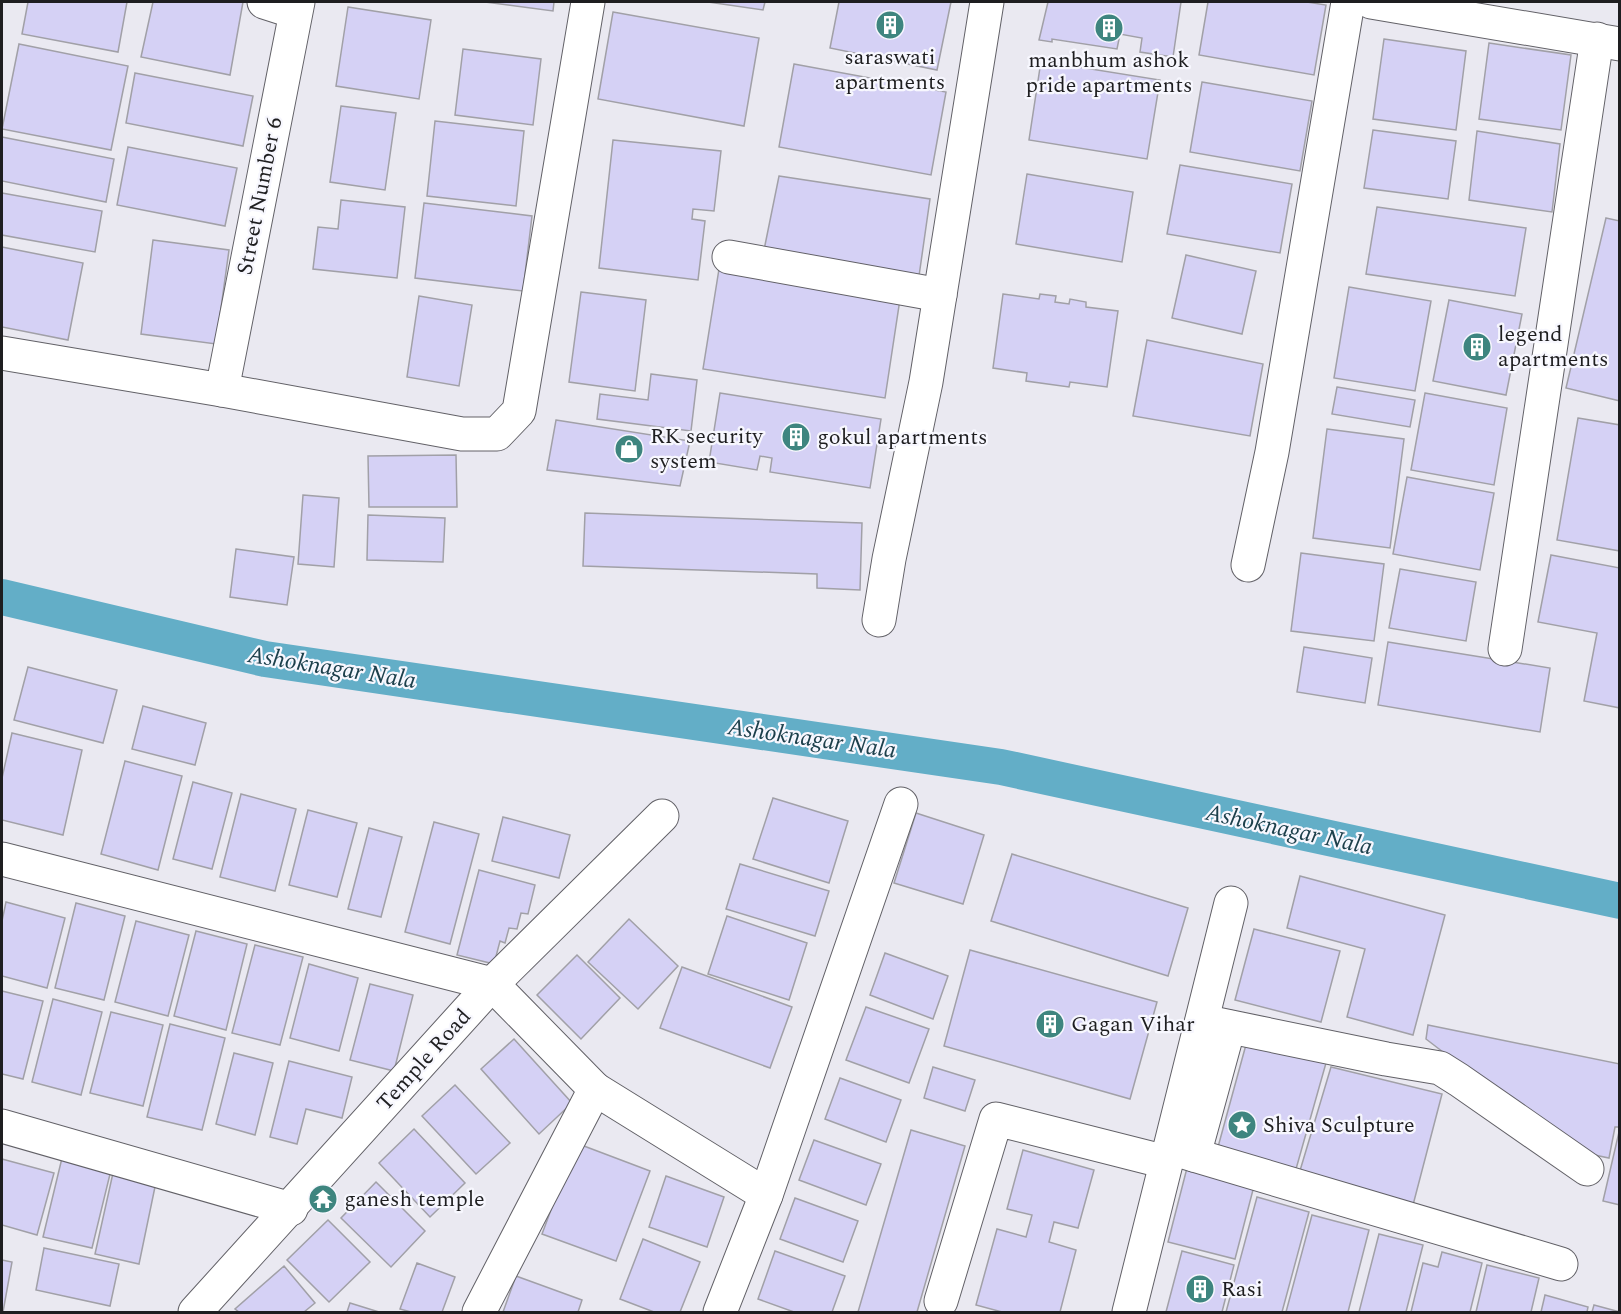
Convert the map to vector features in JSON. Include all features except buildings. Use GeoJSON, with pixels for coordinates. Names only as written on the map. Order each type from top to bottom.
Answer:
{"type":"FeatureCollection","features":[{"type":"Feature","properties":{"kind":"street"},"geometry":{"type":"LineString","coordinates":[[264,2],[297,7]]}},
{"type":"Feature","properties":{"kind":"street"},"geometry":{"type":"LineString","coordinates":[[2,353],[462,434],[497,434],[519,411],[588,2]]}},
{"type":"Feature","properties":{"kind":"street"},"geometry":{"type":"LineString","coordinates":[[879,620],[889,560],[926,382],[987,2]]}},
{"type":"Feature","properties":{"kind":"street"},"geometry":{"type":"LineString","coordinates":[[1248,565],[1272,452],[1348,2]]}},
{"type":"Feature","properties":{"kind":"street"},"geometry":{"type":"LineString","coordinates":[[1371,2],[1608,42],[1505,650]]}},
{"type":"Feature","properties":{"kind":"street","name":"Street Number 6"},"geometry":{"type":"LineString","coordinates":[[222,390],[297,7]]}},
{"type":"Feature","properties":{"kind":"street"},"geometry":{"type":"LineString","coordinates":[[729,258],[940,295]]}},
{"type":"Feature","properties":{"kind":"street"},"geometry":{"type":"LineString","coordinates":[[720,1312],[766,1195],[901,804]]}},
{"type":"Feature","properties":{"kind":"street","name":"Temple Road"},"geometry":{"type":"LineString","coordinates":[[195,1312],[291,1209],[492,984],[662,816]]}},
{"type":"Feature","properties":{"kind":"street"},"geometry":{"type":"LineString","coordinates":[[2,860],[492,984],[595,1089],[766,1195]]}},
{"type":"Feature","properties":{"kind":"street"},"geometry":{"type":"LineString","coordinates":[[1129,1312],[1215,1024],[1232,903]]}},
{"type":"Feature","properties":{"kind":"street"},"geometry":{"type":"LineString","coordinates":[[1215,1024],[1440,1068],[1587,1169]]}},
{"type":"Feature","properties":{"kind":"street"},"geometry":{"type":"LineString","coordinates":[[479,1312],[595,1089]]}},
{"type":"Feature","properties":{"kind":"street"},"geometry":{"type":"LineString","coordinates":[[941,1301],[996,1119],[1177,1155],[1561,1264]]}},
{"type":"Feature","properties":{"kind":"street"},"geometry":{"type":"LineString","coordinates":[[2,1126],[291,1209]]}},
{"type":"Feature","properties":{"kind":"waterway","name":"Ashoknagar Nala"},"geometry":{"type":"LineString","coordinates":[[2,597],[265,659],[1001,767],[1620,901]]}},
{"type":"Feature","properties":{"kind":"place","name":"saraswati apartments"},"geometry":{"type":"Point","coordinates":[890,25]}},
{"type":"Feature","properties":{"kind":"place","name":"manbhum ashok pride apartments"},"geometry":{"type":"Point","coordinates":[1109,28]}},
{"type":"Feature","properties":{"kind":"place","name":"legend apartments"},"geometry":{"type":"Point","coordinates":[1477,347]}},
{"type":"Feature","properties":{"kind":"place","name":"gokul apartments"},"geometry":{"type":"Point","coordinates":[796,437]}},
{"type":"Feature","properties":{"kind":"place","name":"RK security system"},"geometry":{"type":"Point","coordinates":[629,449]}},
{"type":"Feature","properties":{"kind":"place","name":"Gagan Vihar"},"geometry":{"type":"Point","coordinates":[1050,1024]}},
{"type":"Feature","properties":{"kind":"place","name":"Shiva Sculpture"},"geometry":{"type":"Point","coordinates":[1242,1125]}},
{"type":"Feature","properties":{"kind":"place","name":"ganesh temple"},"geometry":{"type":"Point","coordinates":[323,1199]}},
{"type":"Feature","properties":{"kind":"place","name":"Rasi"},"geometry":{"type":"Point","coordinates":[1200,1289]}}]}
